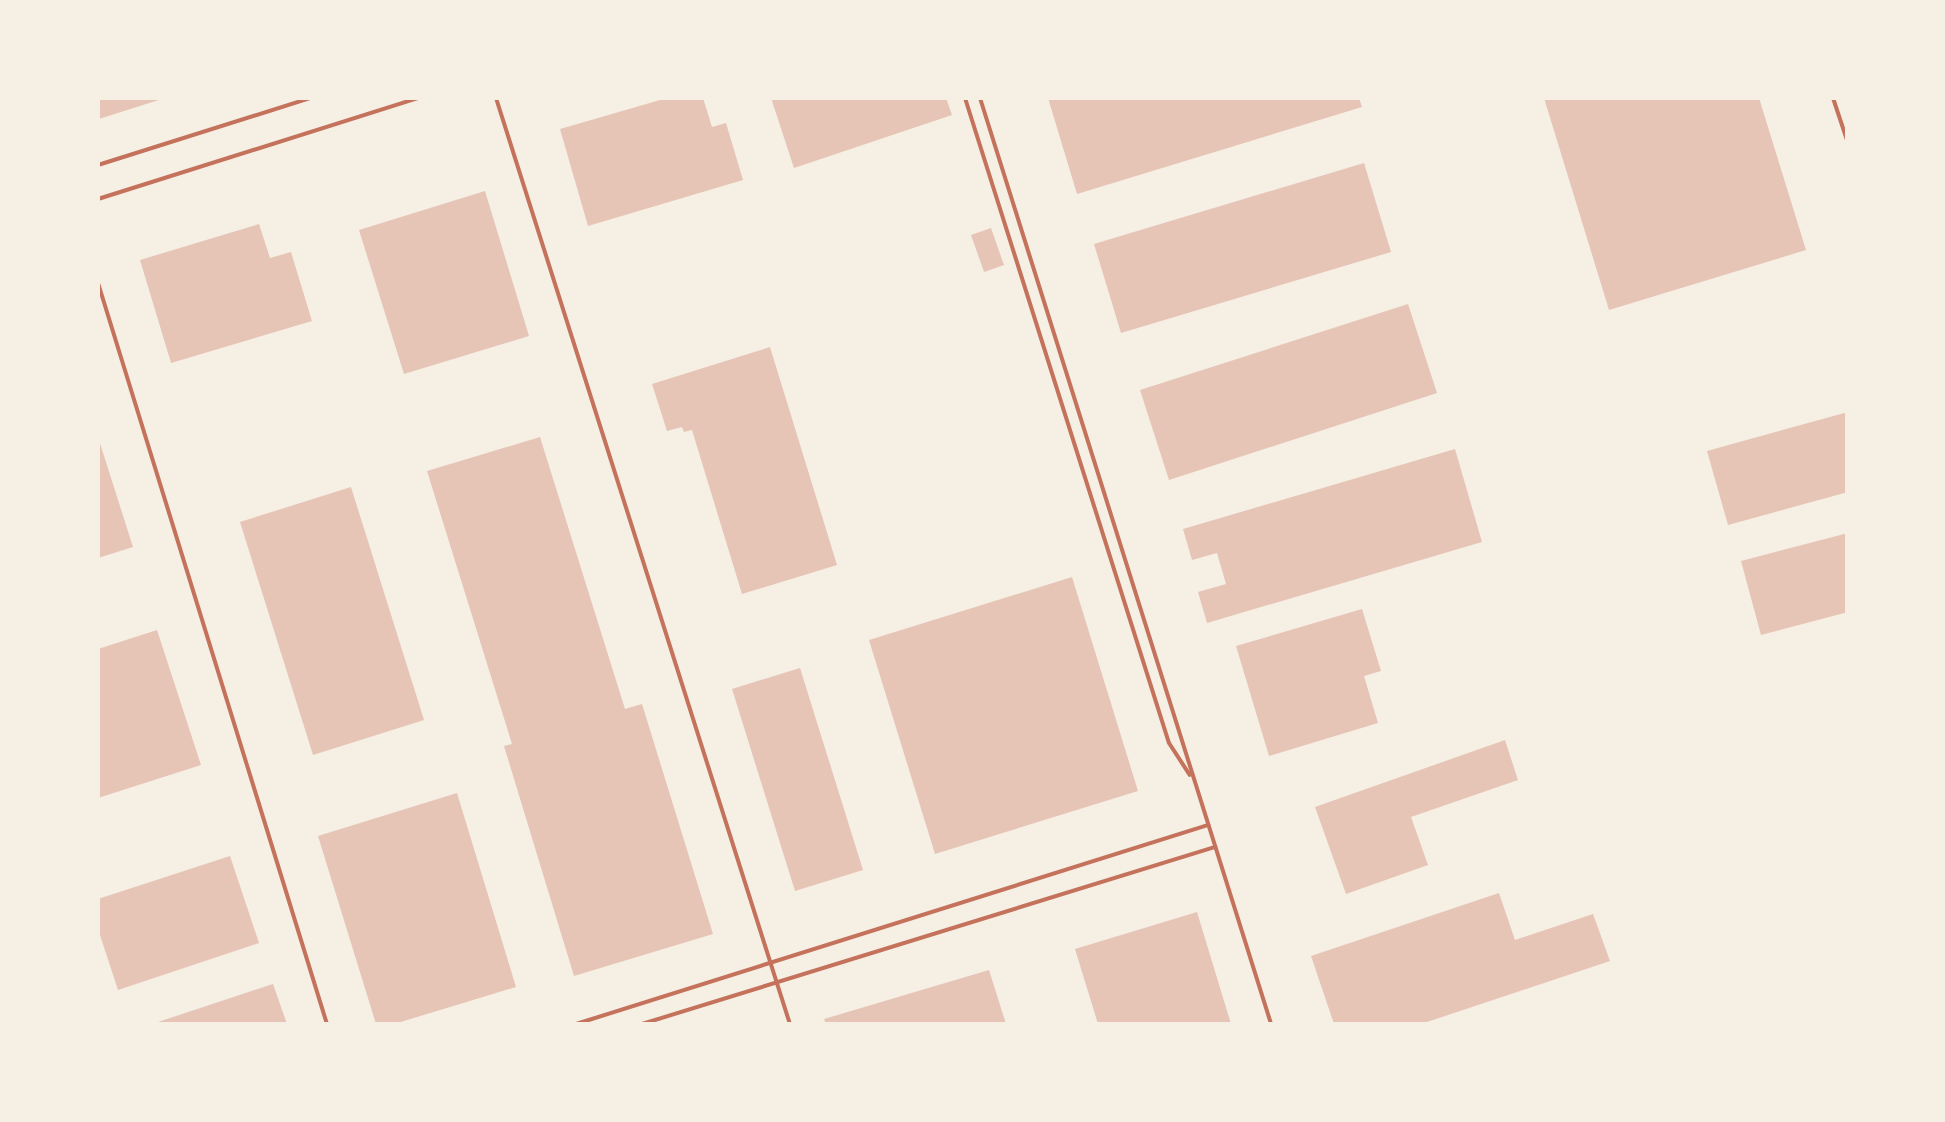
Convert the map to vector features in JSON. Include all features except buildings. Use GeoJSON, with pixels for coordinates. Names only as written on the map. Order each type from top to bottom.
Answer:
{"type":"FeatureCollection","features":[{"type":"Feature","properties":{"kind":"lane"},"geometry":{"type":"LineString","coordinates":[[98,166],[311,98]]}},
{"type":"Feature","properties":{"kind":"lane"},"geometry":{"type":"LineString","coordinates":[[98,199],[418,98]]}},
{"type":"Feature","properties":{"kind":"lane"},"geometry":{"type":"LineString","coordinates":[[496,98],[790,1024]]}},
{"type":"Feature","properties":{"kind":"lane"},"geometry":{"type":"LineString","coordinates":[[966,98],[1169,743],[1192,778]]}},
{"type":"Feature","properties":{"kind":"lane"},"geometry":{"type":"LineString","coordinates":[[980,98],[1271,1024]]}},
{"type":"Feature","properties":{"kind":"lane"},"geometry":{"type":"LineString","coordinates":[[1834,98],[1848,142]]}},
{"type":"Feature","properties":{"kind":"lane"},"geometry":{"type":"LineString","coordinates":[[98,284],[327,1024]]}},
{"type":"Feature","properties":{"kind":"lane"},"geometry":{"type":"LineString","coordinates":[[576,1024],[771,966],[1208,825]]}},
{"type":"Feature","properties":{"kind":"lane"},"geometry":{"type":"LineString","coordinates":[[642,1024],[1215,847]]}}]}
